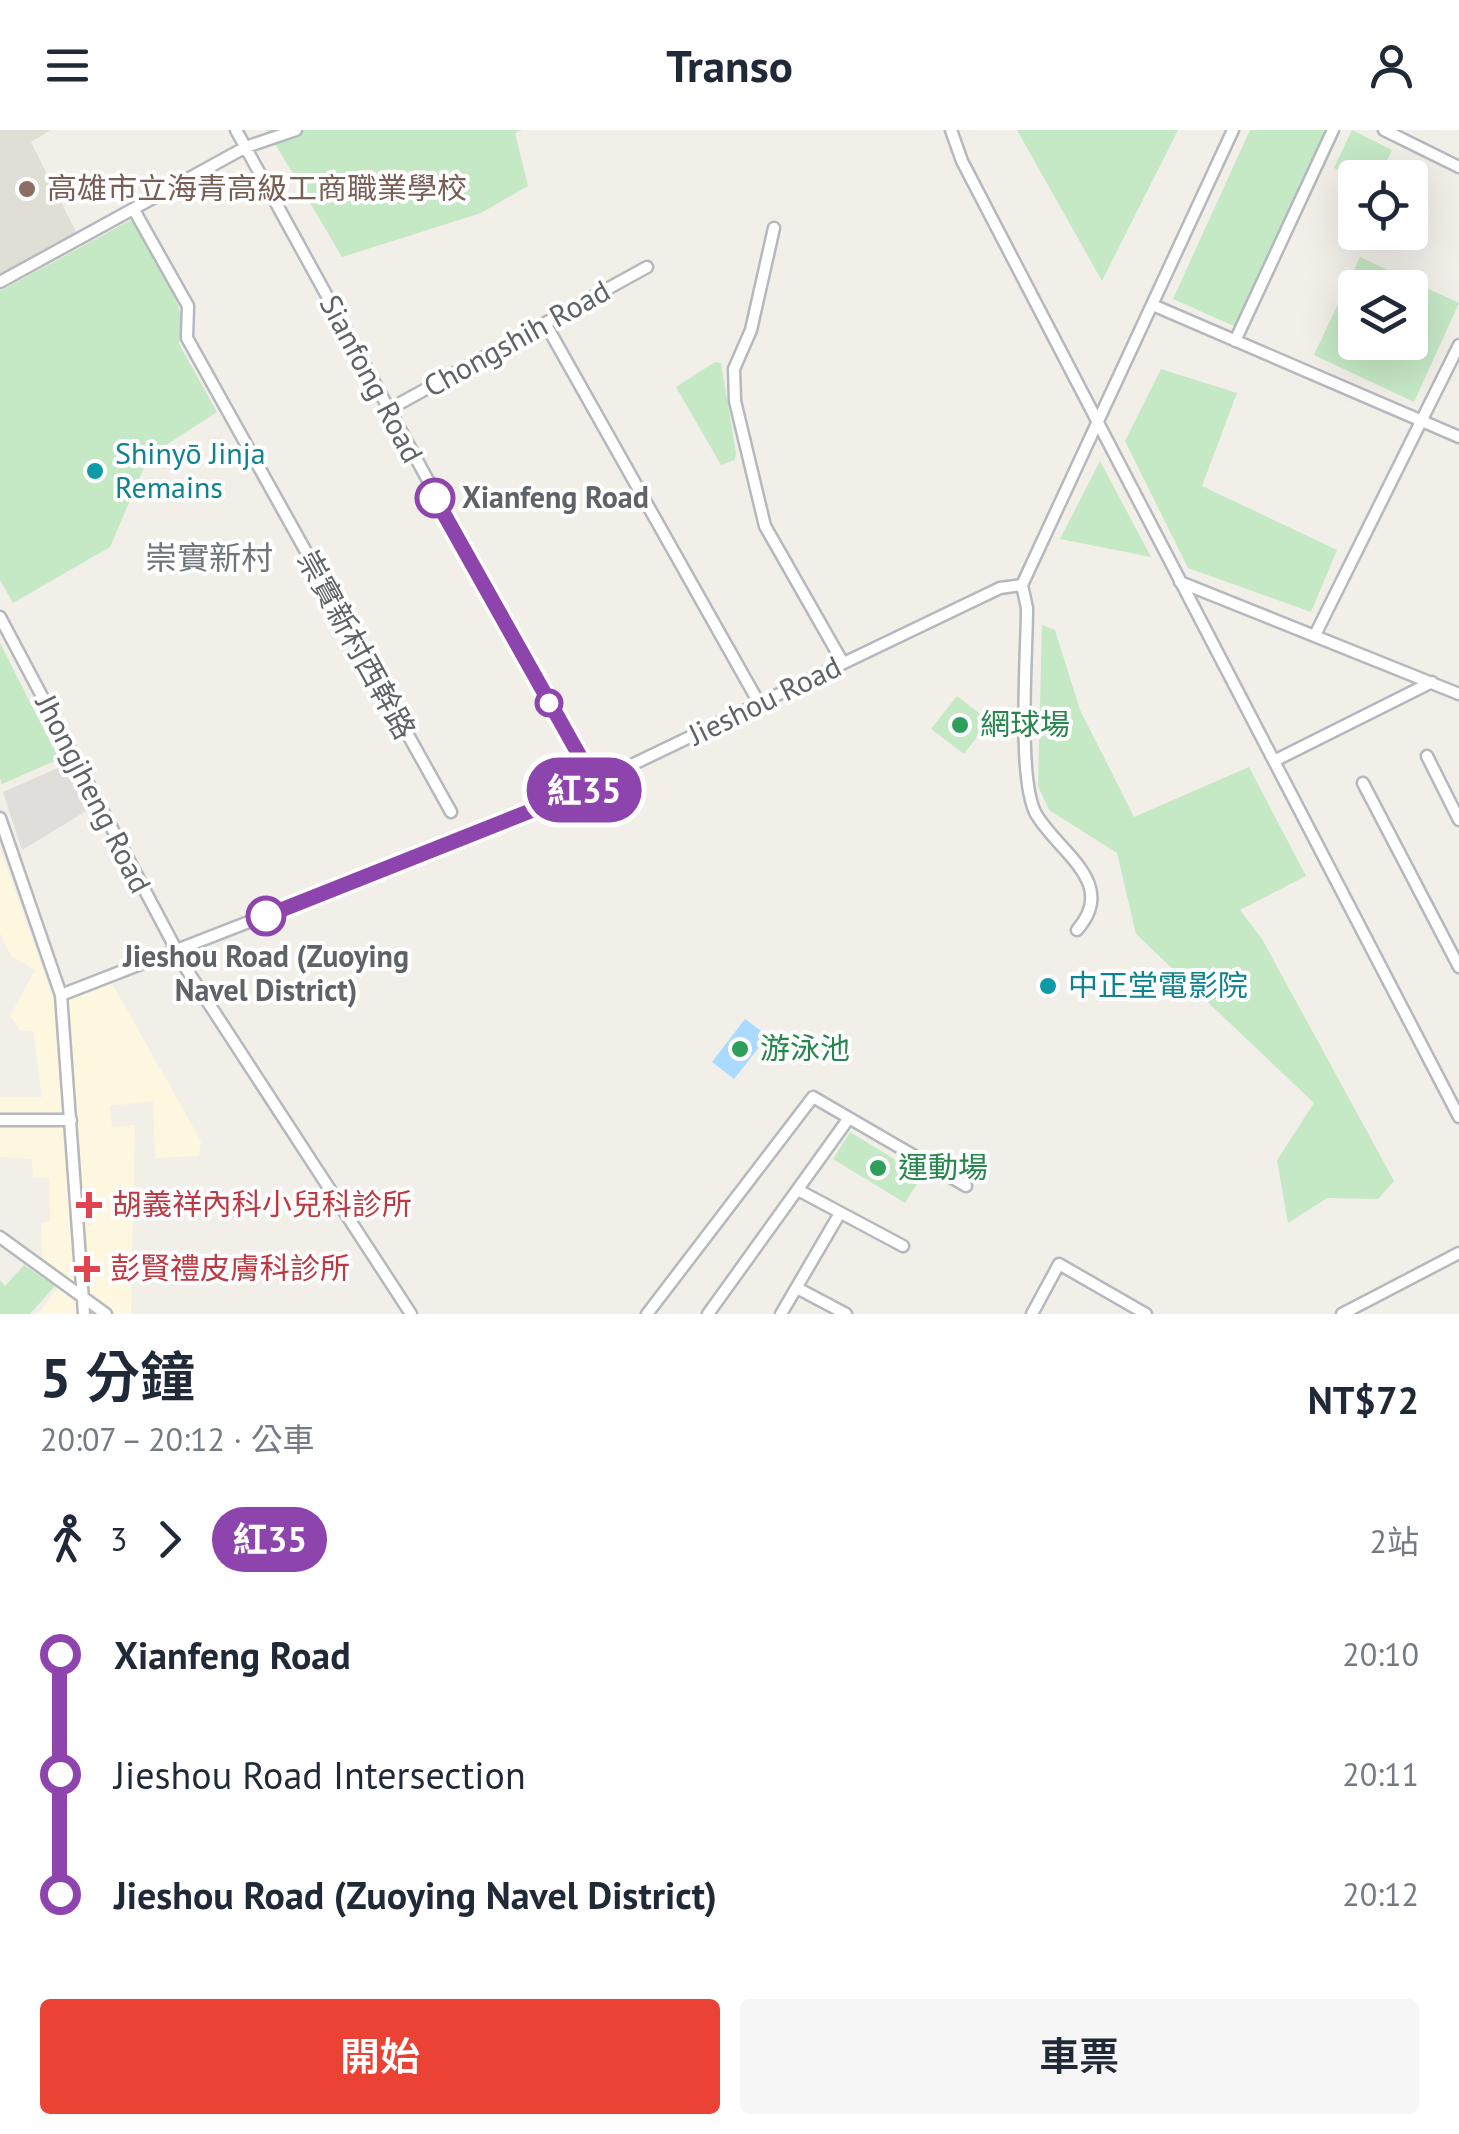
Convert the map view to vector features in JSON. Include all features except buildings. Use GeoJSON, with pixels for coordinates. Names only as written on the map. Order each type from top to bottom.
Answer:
{"type":"FeatureCollection","features":[{"type":"Feature","properties":{"kind":"street","name":"Sianfong Road"},"geometry":{"type":"LineString","coordinates":[[236,130],[249,146],[386,411],[596,785]]}},
{"type":"Feature","properties":{"kind":"street"},"geometry":{"type":"LineString","coordinates":[[0,282],[249,146],[296,130]]}},
{"type":"Feature","properties":{"kind":"street"},"geometry":{"type":"LineString","coordinates":[[951,130],[962,161],[1096,424],[1459,1117]]}},
{"type":"Feature","properties":{"kind":"street"},"geometry":{"type":"LineString","coordinates":[[1078,930],[1090,910],[1088,876],[1036,814],[1027,782],[1027,608],[1022,586],[1155,306],[1233,130]]}},
{"type":"Feature","properties":{"kind":"street"},"geometry":{"type":"LineString","coordinates":[[1235,341],[1333,130]]}},
{"type":"Feature","properties":{"kind":"street"},"geometry":{"type":"LineString","coordinates":[[1384,130],[1459,166]]}},
{"type":"Feature","properties":{"kind":"street","name":"崇實新村西幹路"},"geometry":{"type":"LineString","coordinates":[[134,210],[188,306],[188,338],[451,812]]}},
{"type":"Feature","properties":{"kind":"street"},"geometry":{"type":"LineString","coordinates":[[774,228],[751,330],[734,369],[735,401],[764,526],[843,664]]}},
{"type":"Feature","properties":{"kind":"street","name":"Chongshih Road"},"geometry":{"type":"LineString","coordinates":[[386,411],[647,268]]}},
{"type":"Feature","properties":{"kind":"street"},"geometry":{"type":"LineString","coordinates":[[1155,306],[1459,437]]}},
{"type":"Feature","properties":{"kind":"street"},"geometry":{"type":"LineString","coordinates":[[546,323],[760,703]]}},
{"type":"Feature","properties":{"kind":"street"},"geometry":{"type":"LineString","coordinates":[[1316,633],[1459,345]]}},
{"type":"Feature","properties":{"kind":"street"},"geometry":{"type":"LineString","coordinates":[[1179,582],[1316,633],[1459,694]]}},
{"type":"Feature","properties":{"kind":"street","name":"Jieshou Road"},"geometry":{"type":"LineString","coordinates":[[62,995],[596,785],[1000,588],[1022,586]]}},
{"type":"Feature","properties":{"kind":"street","name":"Jhongjheng Road"},"geometry":{"type":"LineString","coordinates":[[0,617],[174,949],[411,1314]]}},
{"type":"Feature","properties":{"kind":"street"},"geometry":{"type":"LineString","coordinates":[[1274,762],[1432,682]]}},
{"type":"Feature","properties":{"kind":"street"},"geometry":{"type":"LineString","coordinates":[[1426,756],[1458,818]]}},
{"type":"Feature","properties":{"kind":"street"},"geometry":{"type":"LineString","coordinates":[[1362,783],[1459,967]]}},
{"type":"Feature","properties":{"kind":"street"},"geometry":{"type":"LineString","coordinates":[[0,818],[62,995],[84,1314]]}},
{"type":"Feature","properties":{"kind":"street"},"geometry":{"type":"LineString","coordinates":[[647,1314],[813,1097],[966,1186]]}},
{"type":"Feature","properties":{"kind":"street"},"geometry":{"type":"LineString","coordinates":[[708,1314],[849,1118]]}},
{"type":"Feature","properties":{"kind":"street"},"geometry":{"type":"LineString","coordinates":[[0,1120],[71,1120]]}},
{"type":"Feature","properties":{"kind":"street"},"geometry":{"type":"LineString","coordinates":[[798,1190],[903,1246]]}},
{"type":"Feature","properties":{"kind":"street"},"geometry":{"type":"LineString","coordinates":[[781,1314],[840,1213]]}},
{"type":"Feature","properties":{"kind":"street"},"geometry":{"type":"LineString","coordinates":[[0,1237],[106,1314]]}},
{"type":"Feature","properties":{"kind":"street"},"geometry":{"type":"LineString","coordinates":[[1342,1314],[1459,1252]]}},
{"type":"Feature","properties":{"kind":"street"},"geometry":{"type":"LineString","coordinates":[[1032,1314],[1059,1264],[1146,1314]]}},
{"type":"Feature","properties":{"kind":"street"},"geometry":{"type":"LineString","coordinates":[[798,1288],[846,1314]]}},
{"type":"Feature","properties":{"kind":"shaded area","name":"高雄市立海青高級工商職業學校"},"geometry":{"type":"Polygon","coordinates":[[[0,130],[51,130],[31,142],[78,236],[0,278],[0,130]]]}},
{"type":"Feature","properties":{"kind":"shaded area"},"geometry":{"type":"Polygon","coordinates":[[[67,764],[91,808],[22,850],[3,792],[67,764]]]}},
{"type":"Feature","properties":{"kind":"shaded area"},"geometry":{"type":"Polygon","coordinates":[[[0,848],[54,1000],[110,980],[201,1141],[199,1156],[155,1158],[153,1101],[110,1106],[112,1127],[135,1125],[131,1314],[38,1314],[66,1277],[42,1261],[41,1223],[50,1222],[49,1178],[33,1178],[32,1159],[0,1157],[0,1097],[42,1097],[33,1031],[20,1030],[10,1016],[35,970],[11,956],[0,933],[0,848]]]}},
{"type":"Feature","properties":{"kind":"green space"},"geometry":{"type":"Polygon","coordinates":[[[267,130],[522,130],[515,133],[528,186],[481,213],[342,257],[267,130]]]}},
{"type":"Feature","properties":{"kind":"green space"},"geometry":{"type":"Polygon","coordinates":[[[1017,130],[1178,130],[1102,281],[1017,130]]]}},
{"type":"Feature","properties":{"kind":"green space"},"geometry":{"type":"Polygon","coordinates":[[[1250,130],[1325,130],[1236,327],[1173,299],[1250,130]]]}},
{"type":"Feature","properties":{"kind":"green space"},"geometry":{"type":"Polygon","coordinates":[[[1352,130],[1392,150],[1387,160],[1338,160],[1338,170],[1334,168],[1352,130]]]}},
{"type":"Feature","properties":{"kind":"green space"},"geometry":{"type":"Polygon","coordinates":[[[131,220],[173,291],[182,318],[179,344],[217,412],[149,456],[110,547],[13,603],[0,580],[0,291],[131,220]]]}},
{"type":"Feature","properties":{"kind":"green space"},"geometry":{"type":"Polygon","coordinates":[[[1360,257],[1388,270],[1354,270],[1360,257]]]}},
{"type":"Feature","properties":{"kind":"green space"},"geometry":{"type":"Polygon","coordinates":[[[1428,289],[1459,303],[1414,402],[1314,355],[1338,304],[1338,360],[1428,360],[1428,289]]]}},
{"type":"Feature","properties":{"kind":"green space"},"geometry":{"type":"Polygon","coordinates":[[[715,362],[721,363],[736,453],[735,460],[721,465],[676,387],[715,362]]]}},
{"type":"Feature","properties":{"kind":"green space"},"geometry":{"type":"Polygon","coordinates":[[[1161,369],[1237,393],[1202,486],[1337,550],[1311,612],[1188,568],[1125,441],[1161,369]]]}},
{"type":"Feature","properties":{"kind":"green space"},"geometry":{"type":"Polygon","coordinates":[[[1100,461],[1151,557],[1060,539],[1100,461]]]}},
{"type":"Feature","properties":{"kind":"green space"},"geometry":{"type":"Polygon","coordinates":[[[1042,625],[1055,630],[1080,710],[1134,817],[1249,767],[1306,876],[1240,910],[1262,939],[1394,1181],[1378,1199],[1327,1198],[1288,1223],[1277,1160],[1314,1103],[1136,934],[1117,853],[1049,810],[1038,786],[1042,625]]]}},
{"type":"Feature","properties":{"kind":"green space"},"geometry":{"type":"Polygon","coordinates":[[[0,643],[59,759],[2,784],[0,778],[0,643]]]}},
{"type":"Feature","properties":{"kind":"green space","name":"網球場"},"geometry":{"type":"Polygon","coordinates":[[[957,696],[989,721],[964,754],[931,729],[957,696]]]}},
{"type":"Feature","properties":{"kind":"green space","name":"運動場"},"geometry":{"type":"Polygon","coordinates":[[[850,1132],[922,1176],[905,1203],[833,1159],[850,1132]]]}},
{"type":"Feature","properties":{"kind":"green space"},"geometry":{"type":"Polygon","coordinates":[[[24,1265],[55,1286],[30,1314],[0,1314],[0,1280],[5,1286],[24,1265]]]}},
{"type":"Feature","properties":{"kind":"water","name":"游泳池"},"geometry":{"type":"Polygon","coordinates":[[[745,1019],[768,1036],[734,1079],[712,1062],[745,1019]]]}},
{"type":"Feature","properties":{"kind":"bus line","name":"紅35"},"geometry":{"type":"LineString","coordinates":[[266,916],[596,785],[435,498]]}},
{"type":"Feature","properties":{"kind":"place","name":"高雄市立海青高級工商職業學校"},"geometry":{"type":"Point","coordinates":[27,189]}},
{"type":"Feature","properties":{"kind":"place","name":"Shinyō Jinja Remains"},"geometry":{"type":"Point","coordinates":[95,471]}},
{"type":"Feature","properties":{"kind":"place","name":"Xianfeng Road"},"geometry":{"type":"Point","coordinates":[435,498]}},
{"type":"Feature","properties":{"kind":"place","name":"網球場"},"geometry":{"type":"Point","coordinates":[960,725]}},
{"type":"Feature","properties":{"kind":"place","name":"Jieshou Road (Zuoying Navel District)"},"geometry":{"type":"Point","coordinates":[266,916]}},
{"type":"Feature","properties":{"kind":"place","name":"中正堂電影院"},"geometry":{"type":"Point","coordinates":[1048,986]}},
{"type":"Feature","properties":{"kind":"place","name":"游泳池"},"geometry":{"type":"Point","coordinates":[740,1049]}},
{"type":"Feature","properties":{"kind":"place","name":"運動場"},"geometry":{"type":"Point","coordinates":[878,1168]}},
{"type":"Feature","properties":{"kind":"place","name":"胡義祥內科小兒科診所"},"geometry":{"type":"Point","coordinates":[89,1205]}},
{"type":"Feature","properties":{"kind":"place","name":"彭賢禮皮膚科診所"},"geometry":{"type":"Point","coordinates":[87,1269]}},
{"type":"Feature","properties":{"kind":"district","name":"崇實新村"},"geometry":{"type":"Point","coordinates":[209,558]}}]}
